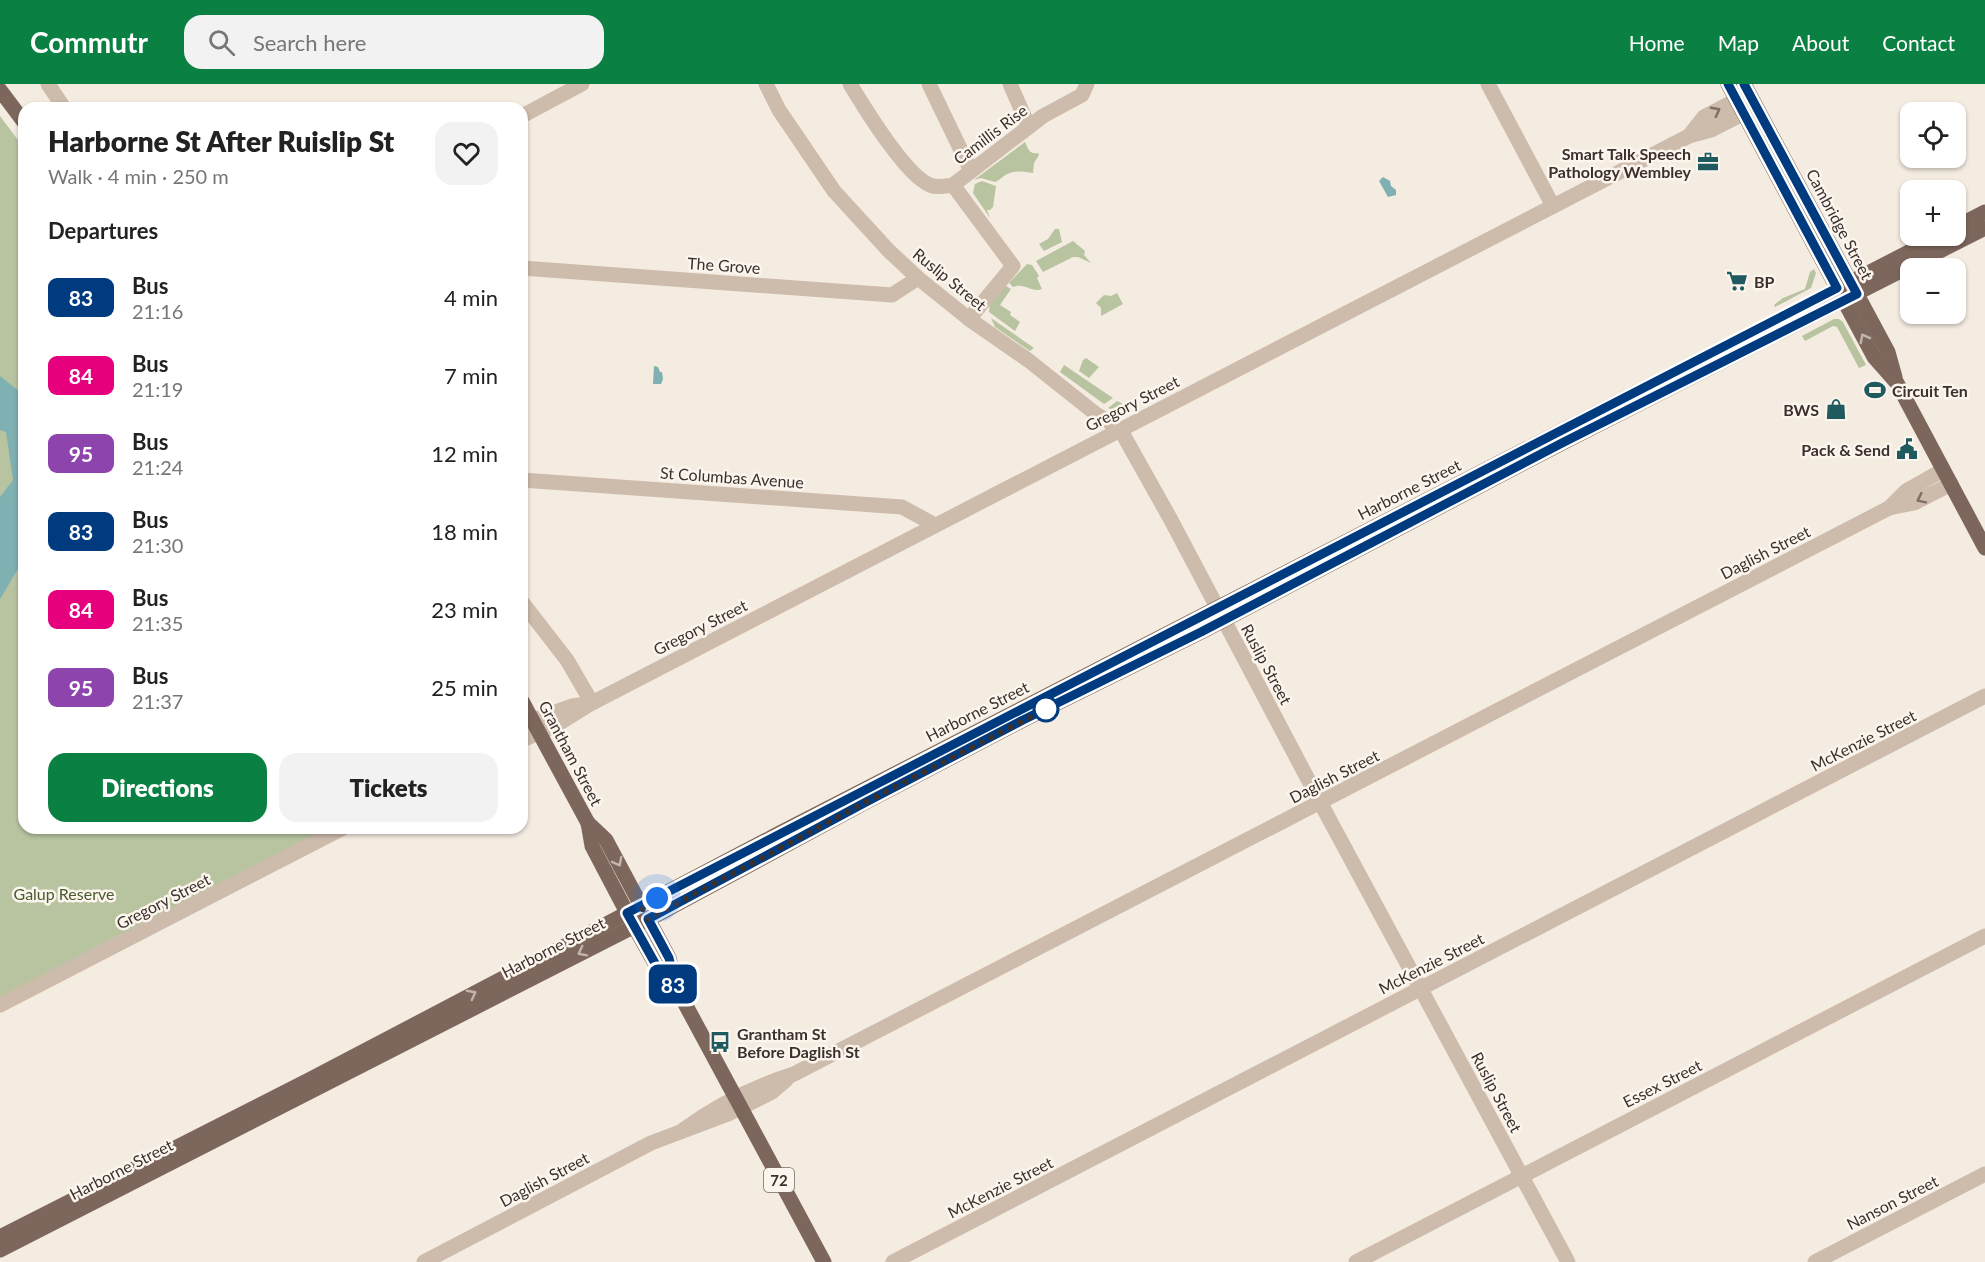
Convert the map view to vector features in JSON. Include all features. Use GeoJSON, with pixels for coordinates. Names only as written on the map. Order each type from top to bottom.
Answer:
{"type":"FeatureCollection","features":[{"type":"Feature","properties":{"kind":"main road","name":"Cambridge Street"},"geometry":{"type":"LineString","coordinates":[[1728,84],[1746,99],[1847,291],[1888,352],[1897,383],[1985,548]]}},
{"type":"Feature","properties":{"kind":"main road"},"geometry":{"type":"LineString","coordinates":[[0,90],[18,114]]}},
{"type":"Feature","properties":{"kind":"main road"},"geometry":{"type":"LineString","coordinates":[[1966,222],[1985,212]]}},
{"type":"Feature","properties":{"kind":"main road","name":"Harborne Street"},"geometry":{"type":"LineString","coordinates":[[0,1237],[918,774],[1847,291],[1985,228]]}},
{"type":"Feature","properties":{"kind":"main road","name":"Harborne Street"},"geometry":{"type":"LineString","coordinates":[[1847,291],[1923,246]]}},
{"type":"Feature","properties":{"kind":"main road","name":"Grantham Street"},"geometry":{"type":"LineString","coordinates":[[531,726],[588,823],[592,846],[638,916],[656,965],[676,987],[824,1262]]}},
{"type":"Feature","properties":{"kind":"main road","name":"Harborne Street"},"geometry":{"type":"LineString","coordinates":[[0,1250],[638,916]]}},
{"type":"Feature","properties":{"kind":"street"},"geometry":{"type":"LineString","coordinates":[[48,84],[60,102]]}},
{"type":"Feature","properties":{"kind":"street"},"geometry":{"type":"LineString","coordinates":[[528,113],[582,84]]}},
{"type":"Feature","properties":{"kind":"street","name":"Ruslip Street"},"geometry":{"type":"LineString","coordinates":[[766,84],[780,110],[834,191],[889,251],[969,319],[1028,360],[1096,414],[1120,429],[1171,520],[1568,1262]]}},
{"type":"Feature","properties":{"kind":"street"},"geometry":{"type":"LineString","coordinates":[[850,84],[874,122],[916,176],[932,186],[953,185],[1013,266],[969,319]]}},
{"type":"Feature","properties":{"kind":"street"},"geometry":{"type":"LineString","coordinates":[[929,84],[971,171]]}},
{"type":"Feature","properties":{"kind":"street"},"geometry":{"type":"LineString","coordinates":[[1010,84],[1029,127]]}},
{"type":"Feature","properties":{"kind":"street"},"geometry":{"type":"LineString","coordinates":[[1488,84],[1553,206]]}},
{"type":"Feature","properties":{"kind":"street","name":"Camillis Rise"},"geometry":{"type":"LineString","coordinates":[[953,185],[1043,116],[1085,89]]}},
{"type":"Feature","properties":{"kind":"street","name":"Gregory Street"},"geometry":{"type":"LineString","coordinates":[[531,726],[570,718],[592,703],[1553,206],[1689,136],[1712,130],[1746,99]]}},
{"type":"Feature","properties":{"kind":"street","name":"The Grove"},"geometry":{"type":"LineString","coordinates":[[528,268],[892,295],[918,278]]}},
{"type":"Feature","properties":{"kind":"street","name":"Daglish Street"},"geometry":{"type":"LineString","coordinates":[[1889,508],[1906,491],[1943,470]]}},
{"type":"Feature","properties":{"kind":"street","name":"St Columbas Avenue"},"geometry":{"type":"LineString","coordinates":[[528,480],[902,507],[935,525]]}},
{"type":"Feature","properties":{"kind":"street","name":"Daglish Street"},"geometry":{"type":"LineString","coordinates":[[424,1262],[651,1143],[728,1114],[738,1102],[772,1092],[794,1074],[1889,508],[1914,503],[1951,484]]}},
{"type":"Feature","properties":{"kind":"street"},"geometry":{"type":"LineString","coordinates":[[528,610],[567,660],[592,703]]}},
{"type":"Feature","properties":{"kind":"street","name":"McKenzie Street"},"geometry":{"type":"LineString","coordinates":[[893,1262],[1985,696]]}},
{"type":"Feature","properties":{"kind":"street","name":"Gregory Street"},"geometry":{"type":"LineString","coordinates":[[0,1005],[331,834]]}},
{"type":"Feature","properties":{"kind":"street","name":"Essex Street"},"geometry":{"type":"LineString","coordinates":[[1356,1262],[1985,936]]}},
{"type":"Feature","properties":{"kind":"street","name":"Nanson Street"},"geometry":{"type":"LineString","coordinates":[[1815,1262],[1985,1174]]}},
{"type":"Feature","properties":{"kind":"green space","name":"Galup Reserve"},"geometry":{"type":"Polygon","coordinates":[[[0,116],[18,140],[18,834],[316,834],[0,997],[0,116]]]}},
{"type":"Feature","properties":{"kind":"green space"},"geometry":{"type":"Polygon","coordinates":[[[1025,142],[1031,152],[1039,155],[1034,163],[1033,173],[1022,171],[1011,173],[995,182],[981,178],[974,180],[1025,142]]]}},
{"type":"Feature","properties":{"kind":"green space"},"geometry":{"type":"Polygon","coordinates":[[[982,181],[996,186],[993,207],[987,210],[990,218],[973,193],[975,184],[982,181]]]}},
{"type":"Feature","properties":{"kind":"green space"},"geometry":{"type":"Polygon","coordinates":[[[1055,229],[1059,229],[1062,242],[1044,251],[1039,244],[1048,239],[1055,229]]]}},
{"type":"Feature","properties":{"kind":"green space"},"geometry":{"type":"Polygon","coordinates":[[[1073,241],[1085,251],[1084,255],[1091,263],[1073,257],[1043,272],[1036,261],[1073,241]]]}},
{"type":"Feature","properties":{"kind":"green space"},"geometry":{"type":"Polygon","coordinates":[[[1027,264],[1032,265],[1039,276],[1037,278],[1042,289],[1013,287],[1009,283],[1027,264]]]}},
{"type":"Feature","properties":{"kind":"green space"},"geometry":{"type":"Polygon","coordinates":[[[1814,269],[1816,273],[1811,288],[1775,307],[1774,305],[1783,298],[1805,289],[1810,272],[1814,269]]]}},
{"type":"Feature","properties":{"kind":"green space"},"geometry":{"type":"Polygon","coordinates":[[[1006,286],[1011,289],[1000,305],[1020,322],[1015,331],[989,312],[990,301],[1006,286]]]}},
{"type":"Feature","properties":{"kind":"green space"},"geometry":{"type":"Polygon","coordinates":[[[1117,293],[1123,304],[1101,316],[1101,308],[1096,303],[1104,295],[1111,296],[1117,293]]]}},
{"type":"Feature","properties":{"kind":"green space"},"geometry":{"type":"Polygon","coordinates":[[[991,318],[1034,348],[1030,351],[995,327],[991,318]]]}},
{"type":"Feature","properties":{"kind":"green space"},"geometry":{"type":"Polygon","coordinates":[[[1834,319],[1843,322],[1866,365],[1859,368],[1837,327],[1833,326],[1805,341],[1802,336],[1834,319]]]}},
{"type":"Feature","properties":{"kind":"green space"},"geometry":{"type":"Polygon","coordinates":[[[1086,358],[1099,367],[1089,378],[1079,371],[1086,358]]]}},
{"type":"Feature","properties":{"kind":"green space"},"geometry":{"type":"Polygon","coordinates":[[[1064,365],[1113,398],[1104,404],[1060,372],[1064,365]]]}},
{"type":"Feature","properties":{"kind":"green space"},"geometry":{"type":"Polygon","coordinates":[[[1117,401],[1128,406],[1129,412],[1121,413],[1108,408],[1117,401]]]}},
{"type":"Feature","properties":{"kind":"water"},"geometry":{"type":"Polygon","coordinates":[[[1383,177],[1390,181],[1391,186],[1396,190],[1396,195],[1388,197],[1379,181],[1383,177]]]}},
{"type":"Feature","properties":{"kind":"water"},"geometry":{"type":"Polygon","coordinates":[[[654,366],[662,372],[661,384],[653,384],[654,366]]]}},
{"type":"Feature","properties":{"kind":"water"},"geometry":{"type":"Polygon","coordinates":[[[0,376],[18,390],[18,569],[0,599],[0,497],[13,480],[6,432],[0,430],[0,376]]]}},
{"type":"Feature","properties":{"kind":"bus line","name":"83"},"geometry":{"type":"LineString","coordinates":[[1728,84],[1837,288],[627,913],[656,965],[676,987],[669,958],[648,919],[1023,720],[1201,632],[1562,443],[1857,294],[1744,84]]}},
{"type":"Feature","properties":{"kind":"place","name":"Smart Talk Speech Pathology Wembley"},"geometry":{"type":"Point","coordinates":[1708,162]}},
{"type":"Feature","properties":{"kind":"place","name":"BP"},"geometry":{"type":"Point","coordinates":[1737,281]}},
{"type":"Feature","properties":{"kind":"place","name":"Circuit Ten"},"geometry":{"type":"Point","coordinates":[1875,390]}},
{"type":"Feature","properties":{"kind":"place","name":"BWS"},"geometry":{"type":"Point","coordinates":[1836,409]}},
{"type":"Feature","properties":{"kind":"place","name":"Pack & Send"},"geometry":{"type":"Point","coordinates":[1907,449]}},
{"type":"Feature","properties":{"kind":"place","name":"Grantham St Before Daglish St"},"geometry":{"type":"Point","coordinates":[720,1042]}},
{"type":"Feature","properties":{"kind":"route"},"geometry":{"type":"LineString","coordinates":[[657,898],[641,906],[648,919],[1046,709]]}}]}
